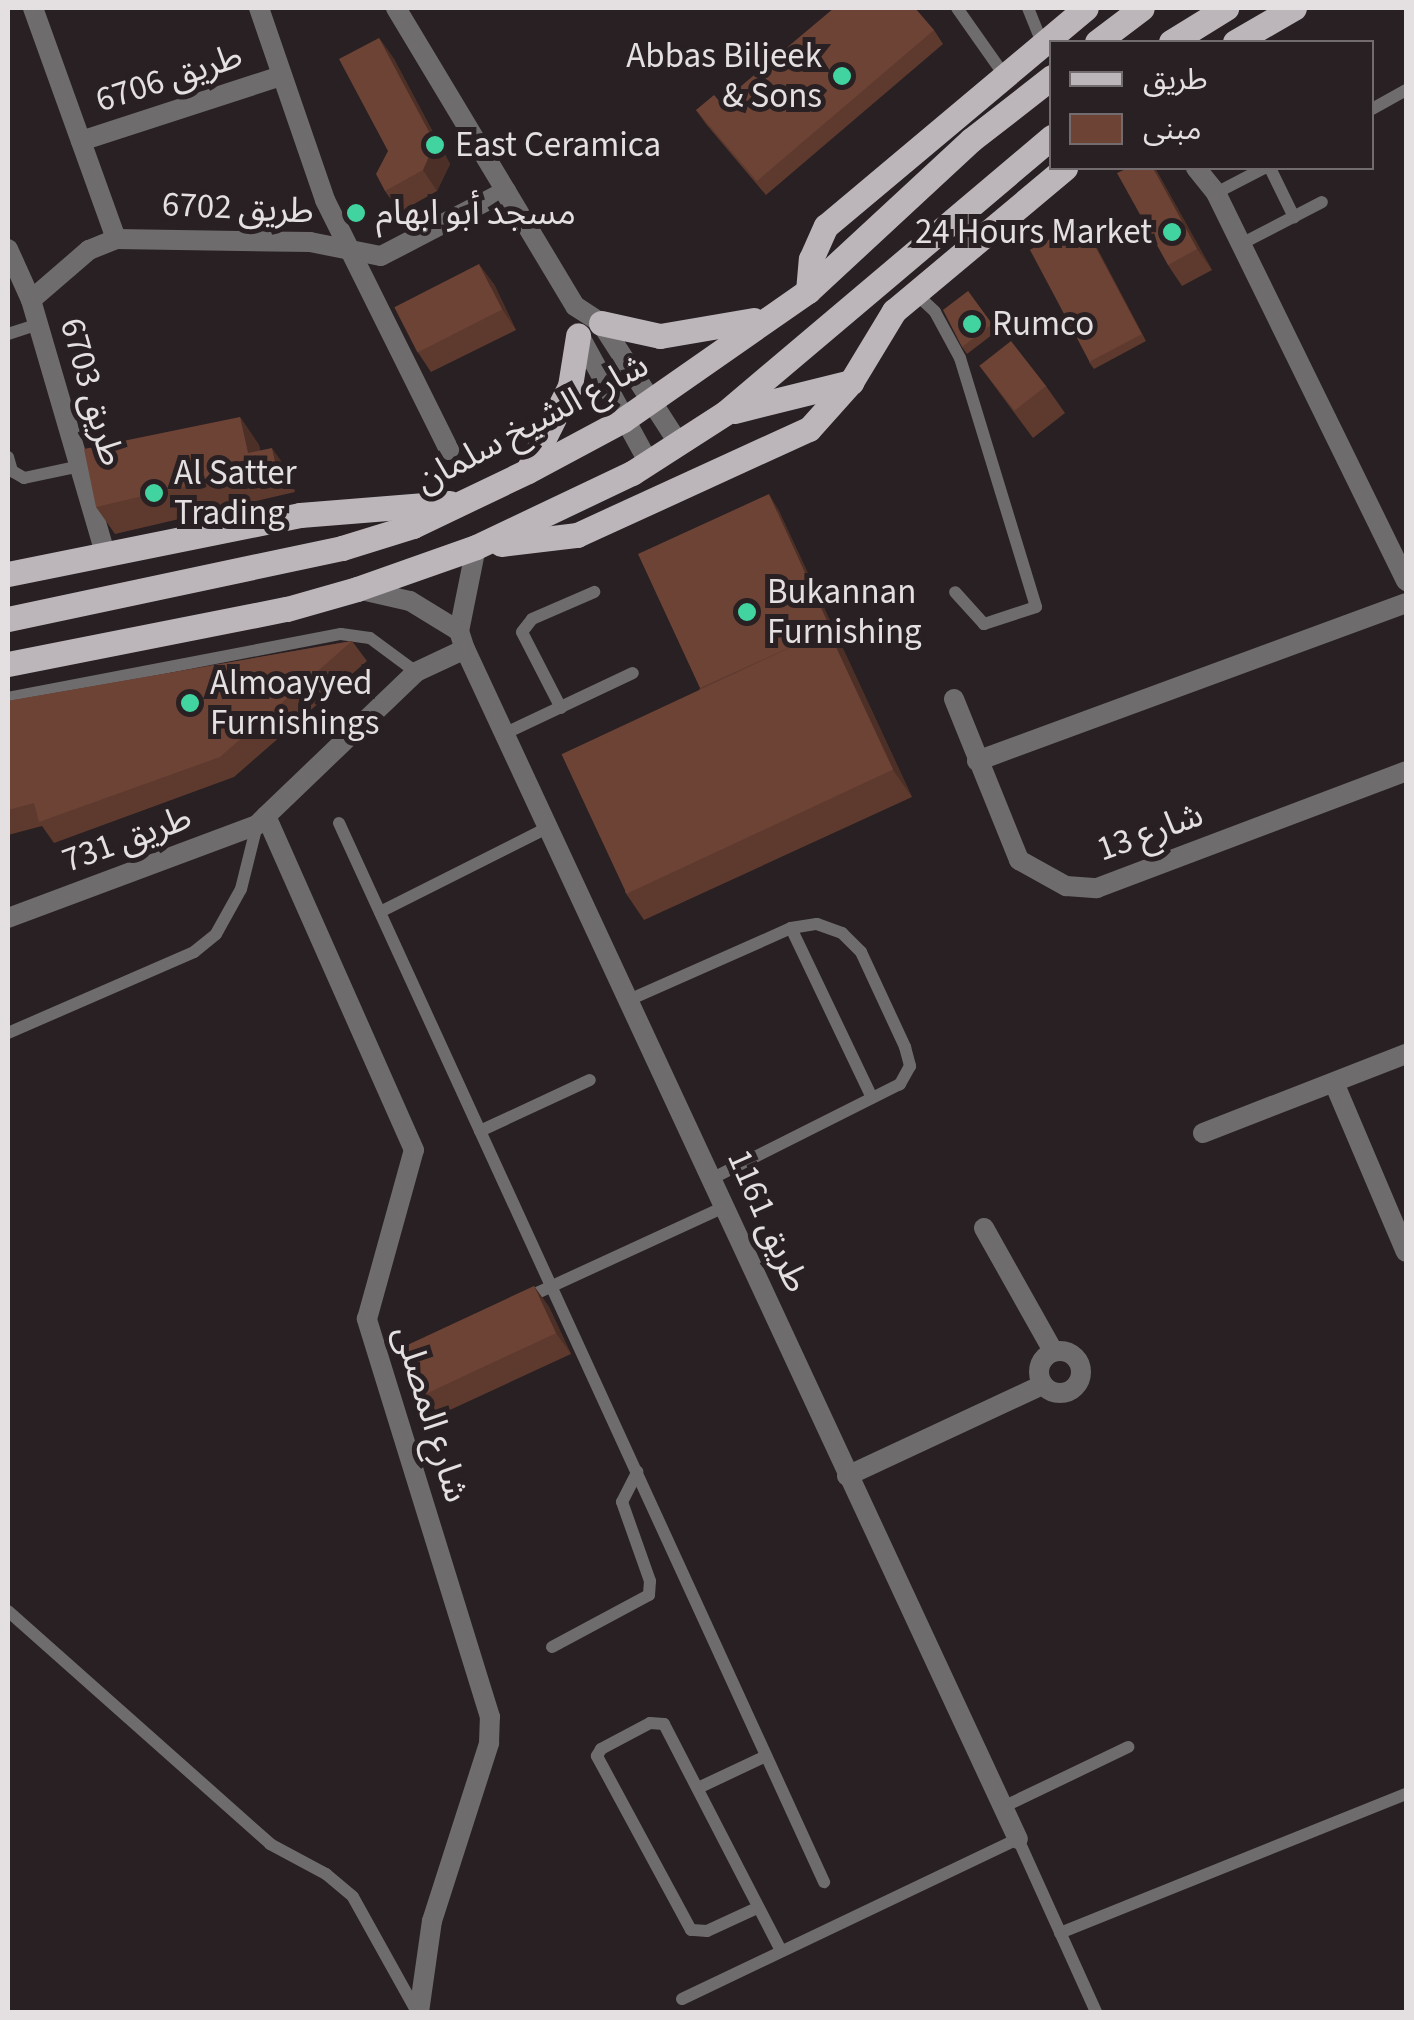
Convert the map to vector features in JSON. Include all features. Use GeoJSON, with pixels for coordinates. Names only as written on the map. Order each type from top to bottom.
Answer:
{"type":"FeatureCollection","features":[{"type":"Feature","properties":{"kind":"main road"},"geometry":{"type":"LineString","coordinates":[[808,291],[811,260],[826,226],[973,96],[1086,8]]}},
{"type":"Feature","properties":{"kind":"main road"},"geometry":{"type":"LineString","coordinates":[[1099,40],[1142,8]]}},
{"type":"Feature","properties":{"kind":"main road"},"geometry":{"type":"LineString","coordinates":[[1174,40],[1226,8]]}},
{"type":"Feature","properties":{"kind":"main road"},"geometry":{"type":"LineString","coordinates":[[1238,40],[1294,8]]}},
{"type":"Feature","properties":{"kind":"main road","name":"شارع الشيخ سلمان"},"geometry":{"type":"LineString","coordinates":[[8,619],[342,548],[465,502],[528,471],[623,420],[808,291],[993,122],[1049,79]]}},
{"type":"Feature","properties":{"kind":"main road"},"geometry":{"type":"LineString","coordinates":[[8,664],[287,609],[356,589],[476,547],[649,463],[725,414],[1049,140]]}},
{"type":"Feature","properties":{"kind":"main road"},"geometry":{"type":"LineString","coordinates":[[476,547],[577,535],[776,448],[809,428],[850,382],[894,311],[1063,170]]}},
{"type":"Feature","properties":{"kind":"main road"},"geometry":{"type":"LineString","coordinates":[[528,471],[570,386],[590,329],[687,336],[768,316]]}},
{"type":"Feature","properties":{"kind":"main road"},"geometry":{"type":"LineString","coordinates":[[725,414],[850,382]]}},
{"type":"Feature","properties":{"kind":"main road"},"geometry":{"type":"LineString","coordinates":[[8,574],[300,516],[465,502]]}},
{"type":"Feature","properties":{"kind":"street","name":"طريق 6706"},"geometry":{"type":"LineString","coordinates":[[32,8],[116,239]]}},
{"type":"Feature","properties":{"kind":"street"},"geometry":{"type":"LineString","coordinates":[[259,8],[278,77],[347,251],[449,450]]}},
{"type":"Feature","properties":{"kind":"street"},"geometry":{"type":"LineString","coordinates":[[396,8],[575,306],[590,329],[654,400],[678,444]]}},
{"type":"Feature","properties":{"kind":"street","name":"طريق 6706"},"geometry":{"type":"LineString","coordinates":[[80,140],[278,77]]}},
{"type":"Feature","properties":{"kind":"street"},"geometry":{"type":"LineString","coordinates":[[973,96],[993,122]]}},
{"type":"Feature","properties":{"kind":"street"},"geometry":{"type":"LineString","coordinates":[[1198,170],[1216,192],[1406,581]]}},
{"type":"Feature","properties":{"kind":"street","name":"طريق 6702"},"geometry":{"type":"LineString","coordinates":[[32,300],[89,250],[116,239],[310,242],[381,256],[506,192]]}},
{"type":"Feature","properties":{"kind":"street","name":"طريق 6703"},"geometry":{"type":"LineString","coordinates":[[8,249],[32,300],[106,556]]}},
{"type":"Feature","properties":{"kind":"street"},"geometry":{"type":"LineString","coordinates":[[590,329],[623,420],[649,463]]}},
{"type":"Feature","properties":{"kind":"street"},"geometry":{"type":"LineString","coordinates":[[262,820],[416,672],[462,640],[476,547]]}},
{"type":"Feature","properties":{"kind":"street"},"geometry":{"type":"LineString","coordinates":[[356,589],[410,601],[462,640]]}},
{"type":"Feature","properties":{"kind":"street"},"geometry":{"type":"LineString","coordinates":[[977,761],[1406,604]]}},
{"type":"Feature","properties":{"kind":"street","name":"طريق 1161"},"geometry":{"type":"LineString","coordinates":[[462,640],[508,732],[847,1476],[1018,1839]]}},
{"type":"Feature","properties":{"kind":"street","name":"شارع 13"},"geometry":{"type":"LineString","coordinates":[[954,699],[1019,860],[1041,878],[1097,888],[1406,772]]}},
{"type":"Feature","properties":{"kind":"street","name":"طريق 731"},"geometry":{"type":"LineString","coordinates":[[8,918],[262,820]]}},
{"type":"Feature","properties":{"kind":"street","name":"شارع المصلى"},"geometry":{"type":"LineString","coordinates":[[262,820],[411,1137],[412,1162],[368,1319],[490,1717],[489,1744],[432,1920],[418,2012]]}},
{"type":"Feature","properties":{"kind":"street"},"geometry":{"type":"LineString","coordinates":[[1203,1133],[1335,1085],[1406,1054]]}},
{"type":"Feature","properties":{"kind":"street"},"geometry":{"type":"LineString","coordinates":[[1335,1085],[1406,1252]]}},
{"type":"Feature","properties":{"kind":"street"},"geometry":{"type":"LineString","coordinates":[[984,1228],[1053,1351],[1078,1358],[1078,1384],[1054,1393],[1042,1385]]}},
{"type":"Feature","properties":{"kind":"street"},"geometry":{"type":"LineString","coordinates":[[1042,1385],[1042,1359],[1053,1351]]}},
{"type":"Feature","properties":{"kind":"street"},"geometry":{"type":"LineString","coordinates":[[847,1476],[1042,1385]]}},
{"type":"Feature","properties":{"kind":"lane"},"geometry":{"type":"LineString","coordinates":[[957,8],[1002,72]]}},
{"type":"Feature","properties":{"kind":"lane"},"geometry":{"type":"LineString","coordinates":[[1028,8],[1041,41]]}},
{"type":"Feature","properties":{"kind":"lane"},"geometry":{"type":"LineString","coordinates":[[1374,108],[1406,90]]}},
{"type":"Feature","properties":{"kind":"lane"},"geometry":{"type":"LineString","coordinates":[[1216,192],[1263,170]]}},
{"type":"Feature","properties":{"kind":"lane"},"geometry":{"type":"LineString","coordinates":[[1268,170],[1294,216]]}},
{"type":"Feature","properties":{"kind":"lane"},"geometry":{"type":"LineString","coordinates":[[1241,244],[1322,202]]}},
{"type":"Feature","properties":{"kind":"lane"},"geometry":{"type":"LineString","coordinates":[[916,294],[935,312],[960,358],[1036,607],[984,624],[954,592]]}},
{"type":"Feature","properties":{"kind":"lane"},"geometry":{"type":"LineString","coordinates":[[8,334],[38,324]]}},
{"type":"Feature","properties":{"kind":"lane"},"geometry":{"type":"LineString","coordinates":[[8,457],[12,472],[24,478],[80,466]]}},
{"type":"Feature","properties":{"kind":"lane"},"geometry":{"type":"LineString","coordinates":[[561,708],[522,632],[532,619],[594,592]]}},
{"type":"Feature","properties":{"kind":"lane"},"geometry":{"type":"LineString","coordinates":[[8,698],[341,634],[370,638],[416,672]]}},
{"type":"Feature","properties":{"kind":"lane"},"geometry":{"type":"LineString","coordinates":[[508,732],[633,673]]}},
{"type":"Feature","properties":{"kind":"lane"},"geometry":{"type":"LineString","coordinates":[[8,1033],[194,952],[216,934],[241,889],[262,820]]}},
{"type":"Feature","properties":{"kind":"lane"},"geometry":{"type":"LineString","coordinates":[[340,823],[824,1882]]}},
{"type":"Feature","properties":{"kind":"lane"},"geometry":{"type":"LineString","coordinates":[[380,912],[551,826]]}},
{"type":"Feature","properties":{"kind":"lane"},"geometry":{"type":"LineString","coordinates":[[630,999],[791,928],[830,927],[861,952],[909,1056],[900,1084],[713,1178]]}},
{"type":"Feature","properties":{"kind":"lane"},"geometry":{"type":"LineString","coordinates":[[791,928],[872,1098]]}},
{"type":"Feature","properties":{"kind":"lane"},"geometry":{"type":"LineString","coordinates":[[480,1131],[590,1080]]}},
{"type":"Feature","properties":{"kind":"lane"},"geometry":{"type":"LineString","coordinates":[[501,1310],[726,1206]]}},
{"type":"Feature","properties":{"kind":"lane"},"geometry":{"type":"LineString","coordinates":[[552,1648],[649,1595],[650,1581],[622,1502],[637,1472]]}},
{"type":"Feature","properties":{"kind":"lane"},"geometry":{"type":"LineString","coordinates":[[8,1611],[270,1844],[326,1874],[352,1897],[418,2012]]}},
{"type":"Feature","properties":{"kind":"lane"},"geometry":{"type":"LineString","coordinates":[[757,1908],[707,1931],[691,1930],[598,1753],[650,1722],[664,1724],[780,1951]]}},
{"type":"Feature","properties":{"kind":"lane"},"geometry":{"type":"LineString","coordinates":[[1003,1807],[1128,1747]]}},
{"type":"Feature","properties":{"kind":"lane"},"geometry":{"type":"LineString","coordinates":[[698,1788],[764,1757]]}},
{"type":"Feature","properties":{"kind":"lane"},"geometry":{"type":"LineString","coordinates":[[1060,1934],[1406,1794]]}},
{"type":"Feature","properties":{"kind":"lane"},"geometry":{"type":"LineString","coordinates":[[682,1999],[1018,1839],[1096,2012]]}},
{"type":"Feature","properties":{"kind":"building","name":"Abbas Biljeek & Sons"},"geometry":{"type":"Polygon","coordinates":[[[834,8],[915,8],[934,30],[757,181],[696,110],[714,95],[721,103],[834,8]]]}},
{"type":"Feature","properties":{"kind":"building"},"geometry":{"type":"Polygon","coordinates":[[[379,38],[435,143],[423,170],[385,191],[376,174],[388,151],[339,59],[379,38]]]}},
{"type":"Feature","properties":{"kind":"building","name":"24 Hours Market"},"geometry":{"type":"Polygon","coordinates":[[[1154,170],[1197,249],[1168,265],[1117,173],[1154,170]]]}},
{"type":"Feature","properties":{"kind":"building"},"geometry":{"type":"Polygon","coordinates":[[[1082,222],[1142,334],[1090,362],[1030,250],[1082,222]]]}},
{"type":"Feature","properties":{"kind":"building"},"geometry":{"type":"Polygon","coordinates":[[[479,264],[502,309],[418,353],[394,307],[479,264]]]}},
{"type":"Feature","properties":{"kind":"building","name":"Rumco"},"geometry":{"type":"Polygon","coordinates":[[[968,291],[992,324],[962,347],[943,310],[968,291]]]}},
{"type":"Feature","properties":{"kind":"building"},"geometry":{"type":"Polygon","coordinates":[[[1011,341],[1046,386],[1015,411],[979,366],[1011,341]]]}},
{"type":"Feature","properties":{"kind":"building"},"geometry":{"type":"Polygon","coordinates":[[[240,417],[248,453],[272,448],[276,465],[96,507],[84,449],[240,417]]]}},
{"type":"Feature","properties":{"kind":"building","name":"Bukannan Furnishing"},"geometry":{"type":"Polygon","coordinates":[[[769,494],[837,643],[828,630],[700,688],[638,554],[769,494]]]}},
{"type":"Feature","properties":{"kind":"building"},"geometry":{"type":"Polygon","coordinates":[[[828,630],[893,770],[627,894],[562,754],[828,630]]]}},
{"type":"Feature","properties":{"kind":"building"},"geometry":{"type":"Polygon","coordinates":[[[352,641],[220,757],[39,822],[34,803],[8,810],[8,701],[352,641]]]}},
{"type":"Feature","properties":{"kind":"building"},"geometry":{"type":"Polygon","coordinates":[[[534,1286],[556,1333],[425,1394],[403,1347],[534,1286]]]}},
{"type":"Feature","properties":{"kind":"place","name":"Abbas Biljeek & Sons"},"geometry":{"type":"Point","coordinates":[842,76]}},
{"type":"Feature","properties":{"kind":"place","name":"East Ceramica"},"geometry":{"type":"Point","coordinates":[435,145]}},
{"type":"Feature","properties":{"kind":"place","name":"مسجد أبو ابهام"},"geometry":{"type":"Point","coordinates":[356,213]}},
{"type":"Feature","properties":{"kind":"place","name":"24 Hours Market"},"geometry":{"type":"Point","coordinates":[1172,232]}},
{"type":"Feature","properties":{"kind":"place","name":"Rumco"},"geometry":{"type":"Point","coordinates":[972,324]}},
{"type":"Feature","properties":{"kind":"place","name":"Al Satter Trading"},"geometry":{"type":"Point","coordinates":[154,493]}},
{"type":"Feature","properties":{"kind":"place","name":"Bukannan Furnishing"},"geometry":{"type":"Point","coordinates":[747,612]}},
{"type":"Feature","properties":{"kind":"place","name":"Almoayyed Furnishings"},"geometry":{"type":"Point","coordinates":[190,703]}}]}
